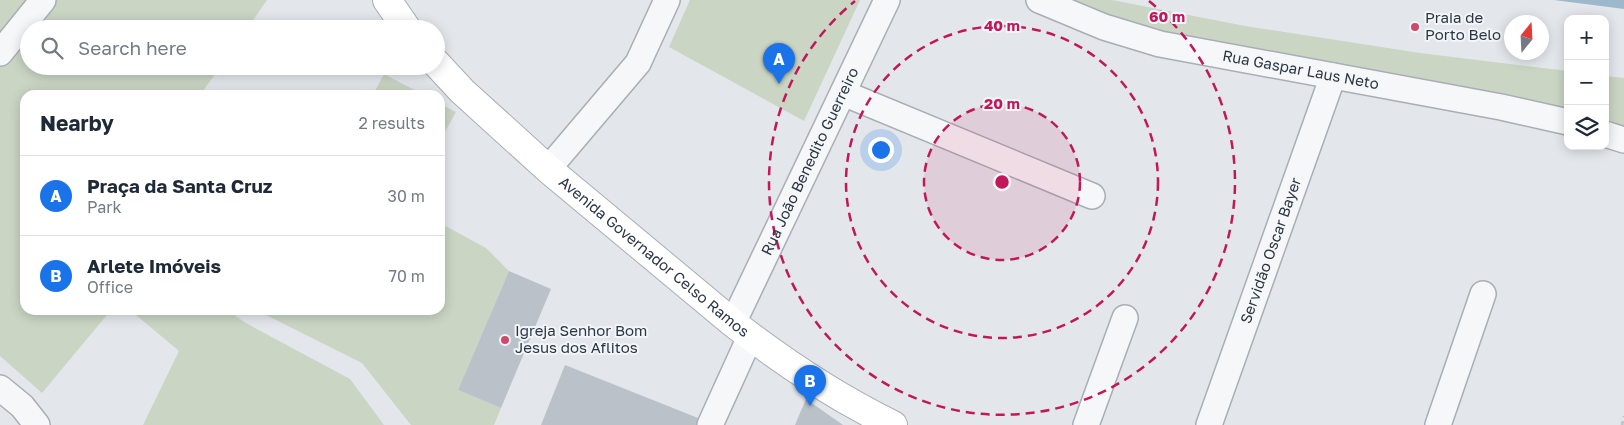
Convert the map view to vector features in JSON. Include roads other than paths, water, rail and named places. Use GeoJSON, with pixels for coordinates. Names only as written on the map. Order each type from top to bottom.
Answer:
{"type":"FeatureCollection","features":[{"type":"Feature","properties":{"kind":"main road"},"geometry":{"type":"LineString","coordinates":[[387,0],[401,20]]}},
{"type":"Feature","properties":{"kind":"main road","name":"Avenida Governador Celso Ramos"},"geometry":{"type":"LineString","coordinates":[[445,73],[468,97],[548,169],[741,330],[835,395],[893,425]]}},
{"type":"Feature","properties":{"kind":"street"},"geometry":{"type":"LineString","coordinates":[[27,20],[43,0]]}},
{"type":"Feature","properties":{"kind":"street"},"geometry":{"type":"LineString","coordinates":[[548,169],[638,63],[667,0]]}},
{"type":"Feature","properties":{"kind":"street","name":"Rua João Benedito Guerreiro"},"geometry":{"type":"LineString","coordinates":[[710,425],[741,330],[842,93],[887,0]]}},
{"type":"Feature","properties":{"kind":"street","name":"Rua Gaspar Laus Neto"},"geometry":{"type":"LineString","coordinates":[[1039,0],[1104,27],[1160,44],[1501,107],[1564,121]]}},
{"type":"Feature","properties":{"kind":"street"},"geometry":{"type":"LineString","coordinates":[[0,53],[20,28]]}},
{"type":"Feature","properties":{"kind":"street","name":"Servidão Oscar Bayer"},"geometry":{"type":"LineString","coordinates":[[1209,425],[1333,76]]}},
{"type":"Feature","properties":{"kind":"street"},"geometry":{"type":"LineString","coordinates":[[842,93],[1092,196]]}},
{"type":"Feature","properties":{"kind":"street"},"geometry":{"type":"LineString","coordinates":[[1609,135],[1624,140]]}},
{"type":"Feature","properties":{"kind":"street"},"geometry":{"type":"LineString","coordinates":[[1438,425],[1484,294]]}},
{"type":"Feature","properties":{"kind":"street"},"geometry":{"type":"LineString","coordinates":[[1086,425],[1125,318]]}},
{"type":"Feature","properties":{"kind":"street"},"geometry":{"type":"LineString","coordinates":[[0,388],[22,406],[37,425]]}},
{"type":"Feature","properties":{"kind":"water"},"geometry":{"type":"Polygon","coordinates":[[[1554,0],[1624,0],[1624,9],[1554,0]]]}},
{"type":"Feature","properties":{"kind":"place","name":"Praia de Porto Belo"},"geometry":{"type":"Point","coordinates":[1415,27]}},
{"type":"Feature","properties":{"kind":"place","name":"Praça da Santa Cruz"},"geometry":{"type":"Point","coordinates":[779,84]}},
{"type":"Feature","properties":{"kind":"place","name":"Igreja Senhor Bom Jesus dos Aflitos"},"geometry":{"type":"Point","coordinates":[505,340]}},
{"type":"Feature","properties":{"kind":"place","name":"Arlete Imóveis"},"geometry":{"type":"Point","coordinates":[810,406]}}]}
